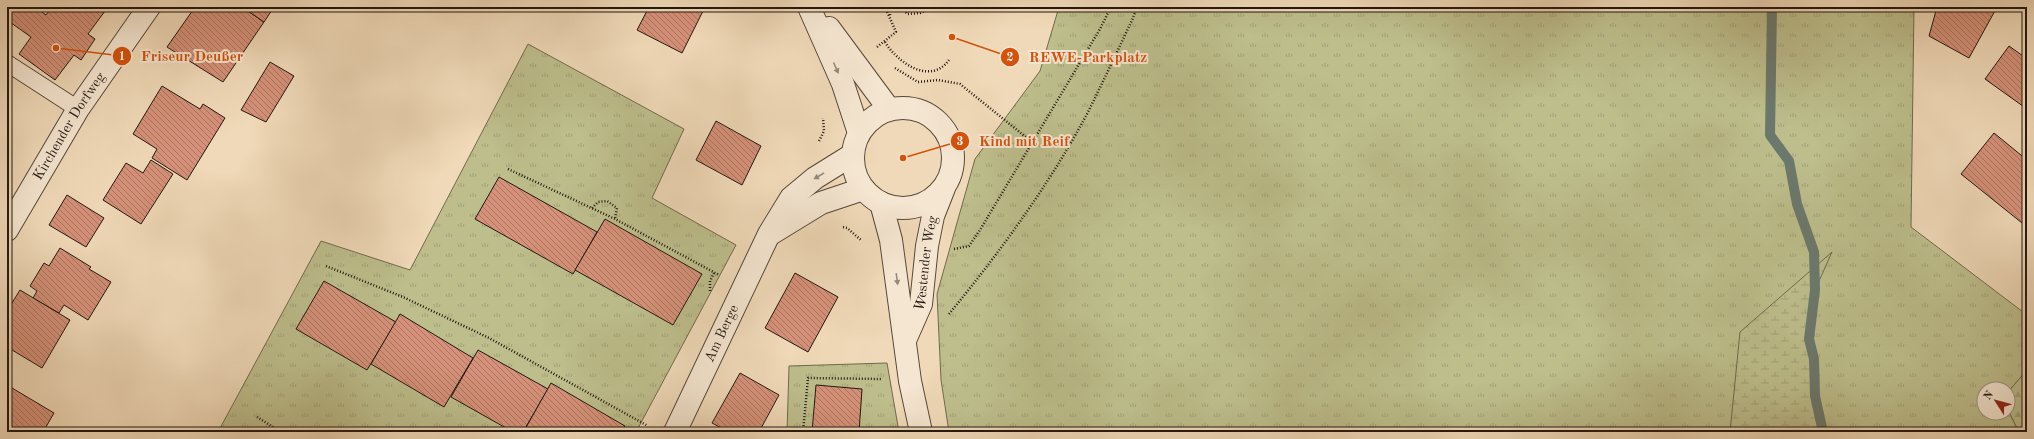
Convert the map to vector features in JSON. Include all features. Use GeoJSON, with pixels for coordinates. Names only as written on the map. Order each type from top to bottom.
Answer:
{"type":"FeatureCollection","features":[{"type":"Feature","properties":{"kind":"street","name":"Kirchender Dorfweg"},"geometry":{"type":"LineString","coordinates":[[7,230],[78,109],[149,7]]}},
{"type":"Feature","properties":{"kind":"street"},"geometry":{"type":"LineString","coordinates":[[809,7],[843,84],[859,133]]}},
{"type":"Feature","properties":{"kind":"street"},"geometry":{"type":"LineString","coordinates":[[814,7],[889,109]]}},
{"type":"Feature","properties":{"kind":"street"},"geometry":{"type":"LineString","coordinates":[[901,107],[914,108],[927,113],[937,120],[950,138],[954,159],[951,174],[944,188],[931,200],[915,207],[898,208],[881,203],[863,189],[854,173],[852,155],[859,133],[871,118],[889,109],[901,107]]}},
{"type":"Feature","properties":{"kind":"street","name":"Am Berge"},"geometry":{"type":"LineString","coordinates":[[675,432],[769,234],[792,198],[815,178],[852,155]]}},
{"type":"Feature","properties":{"kind":"street","name":"Westender Weg"},"geometry":{"type":"LineString","coordinates":[[906,339],[920,304],[927,246],[933,216],[944,188]]}},
{"type":"Feature","properties":{"kind":"street"},"geometry":{"type":"LineString","coordinates":[[769,234],[821,203],[863,189]]}},
{"type":"Feature","properties":{"kind":"street","name":"Westender Weg"},"geometry":{"type":"LineString","coordinates":[[881,203],[891,240],[906,339],[910,381],[921,432]]}},
{"type":"Feature","properties":{"kind":"lane"},"geometry":{"type":"LineString","coordinates":[[7,63],[78,109]]}},
{"type":"Feature","properties":{"kind":"path"},"geometry":{"type":"LineString","coordinates":[[877,52],[874,48],[885,42],[896,32],[890,15],[885,7]]}},
{"type":"Feature","properties":{"kind":"path"},"geometry":{"type":"LineString","coordinates":[[890,7],[890,15]]}},
{"type":"Feature","properties":{"kind":"path"},"geometry":{"type":"LineString","coordinates":[[903,7],[907,14],[920,13],[935,7]]}},
{"type":"Feature","properties":{"kind":"path"},"geometry":{"type":"LineString","coordinates":[[927,246],[956,249],[968,246],[980,230],[1100,29],[1111,7]]}},
{"type":"Feature","properties":{"kind":"path"},"geometry":{"type":"LineString","coordinates":[[944,319],[972,286],[1042,188],[1086,115],[1137,7]]}},
{"type":"Feature","properties":{"kind":"path"},"geometry":{"type":"LineString","coordinates":[[885,42],[891,52],[912,68],[933,71],[946,64],[949,60]]}},
{"type":"Feature","properties":{"kind":"path"},"geometry":{"type":"LineString","coordinates":[[894,67],[918,82],[938,80],[960,84],[1032,142]]}},
{"type":"Feature","properties":{"kind":"path"},"geometry":{"type":"LineString","coordinates":[[508,169],[615,219],[714,273]]}},
{"type":"Feature","properties":{"kind":"path"},"geometry":{"type":"LineString","coordinates":[[592,208],[598,202],[607,201],[617,208],[615,219]]}},
{"type":"Feature","properties":{"kind":"path"},"geometry":{"type":"LineString","coordinates":[[326,266],[403,297],[489,338],[651,427]]}},
{"type":"Feature","properties":{"kind":"path"},"geometry":{"type":"LineString","coordinates":[[803,432],[808,378],[879,379]]}},
{"type":"Feature","properties":{"kind":"path"},"geometry":{"type":"LineString","coordinates":[[256,417],[281,432]]}},
{"type":"Feature","properties":{"kind":"green space"},"geometry":{"type":"Polygon","coordinates":[[[1059,7],[1914,7],[1911,227],[2027,315],[2027,370],[2016,383],[2016,381],[1976,381],[1976,421],[2014,421],[2019,432],[949,432],[941,380],[937,294],[975,159],[1040,71],[1059,7]]]}},
{"type":"Feature","properties":{"kind":"green space"},"geometry":{"type":"Polygon","coordinates":[[[528,44],[684,129],[652,198],[736,245],[636,432],[218,432],[321,241],[410,270],[528,44]]]}},
{"type":"Feature","properties":{"kind":"green space"},"geometry":{"type":"Polygon","coordinates":[[[1832,252],[1815,290],[1809,339],[1814,359],[1815,396],[1823,432],[1730,432],[1740,332],[1832,252]]]}},
{"type":"Feature","properties":{"kind":"green space"},"geometry":{"type":"Polygon","coordinates":[[[887,363],[899,432],[787,432],[789,366],[887,363]]]}},
{"type":"Feature","properties":{"kind":"green space"},"geometry":{"type":"Polygon","coordinates":[[[2027,370],[2027,432],[2019,432],[2014,421],[2016,421],[2016,383],[2027,370]]]}},
{"type":"Feature","properties":{"kind":"building"},"geometry":{"type":"Polygon","coordinates":[[[7,7],[35,7],[46,15],[52,7],[108,7],[88,34],[95,39],[81,60],[74,55],[55,80],[19,54],[31,37],[7,20],[7,7]]]}},
{"type":"Feature","properties":{"kind":"building"},"geometry":{"type":"Polygon","coordinates":[[[195,7],[242,7],[264,22],[223,82],[167,47],[195,7]]]}},
{"type":"Feature","properties":{"kind":"building"},"geometry":{"type":"Polygon","coordinates":[[[242,7],[274,7],[264,22],[242,7]]]}},
{"type":"Feature","properties":{"kind":"building"},"geometry":{"type":"Polygon","coordinates":[[[649,7],[705,7],[682,53],[637,30],[649,7]]]}},
{"type":"Feature","properties":{"kind":"building"},"geometry":{"type":"Polygon","coordinates":[[[1937,7],[1997,7],[1969,58],[1929,36],[1937,7]]]}},
{"type":"Feature","properties":{"kind":"building"},"geometry":{"type":"Polygon","coordinates":[[[2009,46],[2023,56],[2027,51],[2027,109],[1985,79],[2009,46]]]}},
{"type":"Feature","properties":{"kind":"building"},"geometry":{"type":"Polygon","coordinates":[[[270,62],[294,76],[266,122],[241,110],[270,62]]]}},
{"type":"Feature","properties":{"kind":"building"},"geometry":{"type":"Polygon","coordinates":[[[162,86],[200,109],[203,104],[225,118],[187,180],[152,158],[157,149],[133,134],[162,86]]]}},
{"type":"Feature","properties":{"kind":"building"},"geometry":{"type":"Polygon","coordinates":[[[716,121],[761,146],[742,185],[696,160],[716,121]]]}},
{"type":"Feature","properties":{"kind":"building"},"geometry":{"type":"Polygon","coordinates":[[[1994,133],[2027,160],[2027,227],[1961,174],[1994,133]]]}},
{"type":"Feature","properties":{"kind":"building"},"geometry":{"type":"Polygon","coordinates":[[[151,160],[173,174],[141,224],[103,200],[126,163],[143,173],[151,160]]]}},
{"type":"Feature","properties":{"kind":"building"},"geometry":{"type":"Polygon","coordinates":[[[499,177],[597,232],[573,274],[475,219],[499,177]]]}},
{"type":"Feature","properties":{"kind":"building"},"geometry":{"type":"Polygon","coordinates":[[[67,195],[104,218],[86,247],[49,225],[67,195]]]}},
{"type":"Feature","properties":{"kind":"building"},"geometry":{"type":"Polygon","coordinates":[[[605,219],[702,274],[673,325],[575,270],[605,219]]]}},
{"type":"Feature","properties":{"kind":"building"},"geometry":{"type":"Polygon","coordinates":[[[60,248],[91,267],[89,269],[111,282],[88,320],[64,305],[59,313],[33,298],[37,291],[30,286],[44,263],[49,266],[60,248]]]}},
{"type":"Feature","properties":{"kind":"building"},"geometry":{"type":"Polygon","coordinates":[[[795,273],[838,297],[808,352],[765,328],[795,273]]]}},
{"type":"Feature","properties":{"kind":"building"},"geometry":{"type":"Polygon","coordinates":[[[324,281],[396,322],[367,370],[296,329],[324,281]]]}},
{"type":"Feature","properties":{"kind":"building"},"geometry":{"type":"Polygon","coordinates":[[[20,290],[70,320],[42,368],[7,347],[7,311],[20,290]]]}},
{"type":"Feature","properties":{"kind":"building"},"geometry":{"type":"Polygon","coordinates":[[[400,314],[473,358],[444,407],[371,364],[400,314]]]}},
{"type":"Feature","properties":{"kind":"building"},"geometry":{"type":"Polygon","coordinates":[[[478,350],[548,389],[523,432],[513,432],[451,397],[478,350]]]}},
{"type":"Feature","properties":{"kind":"building"},"geometry":{"type":"Polygon","coordinates":[[[740,373],[779,395],[759,432],[729,432],[712,423],[740,373]]]}},
{"type":"Feature","properties":{"kind":"building"},"geometry":{"type":"Polygon","coordinates":[[[551,383],[625,426],[621,432],[524,431],[551,383]]]}},
{"type":"Feature","properties":{"kind":"building"},"geometry":{"type":"Polygon","coordinates":[[[7,385],[54,413],[43,432],[7,432],[7,385]]]}},
{"type":"Feature","properties":{"kind":"building"},"geometry":{"type":"Polygon","coordinates":[[[816,385],[862,389],[859,432],[812,432],[816,385]]]}},
{"type":"Feature","properties":{"kind":"waterway"},"geometry":{"type":"LineString","coordinates":[[1772,7],[1770,135],[1789,161],[1797,204],[1814,252],[1815,290],[1809,339],[1814,359],[1815,396],[1823,432]]}},
{"type":"Feature","properties":{"kind":"place","name":"REWE-Parkplatz"},"geometry":{"type":"Point","coordinates":[952,37]}},
{"type":"Feature","properties":{"kind":"place","name":"Friseur Deußer"},"geometry":{"type":"Point","coordinates":[56,48]}},
{"type":"Feature","properties":{"kind":"place","name":"Kind mit Reif"},"geometry":{"type":"Point","coordinates":[903,158]}}]}
